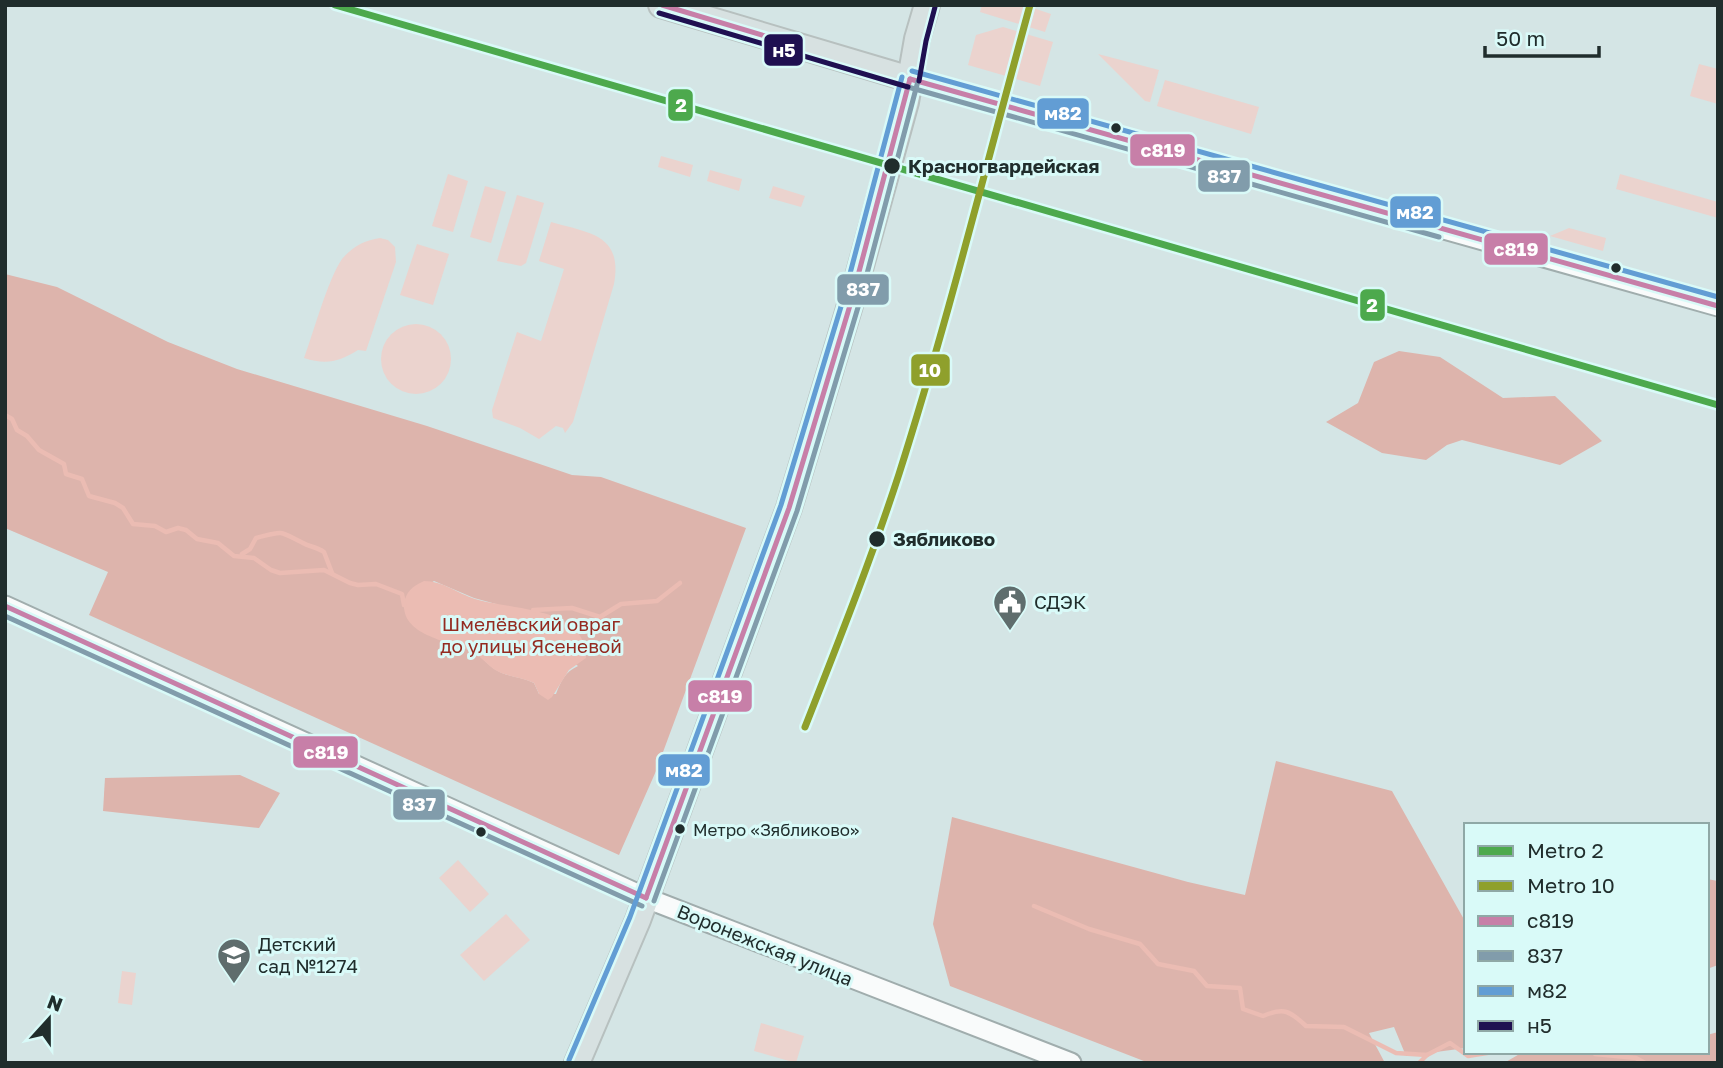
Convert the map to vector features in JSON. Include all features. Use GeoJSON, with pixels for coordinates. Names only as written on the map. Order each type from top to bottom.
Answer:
{"type":"FeatureCollection","features":[{"type":"Feature","properties":{"kind":"main road"},"geometry":{"type":"LineString","coordinates":[[661,5],[910,79]]}},
{"type":"Feature","properties":{"kind":"main road"},"geometry":{"type":"LineString","coordinates":[[577,1063],[646,898],[789,508],[851,302],[906,102],[917,39],[927,5]]}},
{"type":"Feature","properties":{"kind":"street"},"geometry":{"type":"LineString","coordinates":[[910,79],[1718,306]]}},
{"type":"Feature","properties":{"kind":"street","name":"Воронежская улица"},"geometry":{"type":"LineString","coordinates":[[5,606],[646,898],[1071,1063]]}},
{"type":"Feature","properties":{"kind":"shaded area"},"geometry":{"type":"Polygon","coordinates":[[[982,5],[1024,5],[1051,14],[1045,32],[980,12],[982,5]]]}},
{"type":"Feature","properties":{"kind":"shaded area"},"geometry":{"type":"Polygon","coordinates":[[[1003,27],[1053,42],[1040,86],[968,65],[976,35],[1003,27]]]}},
{"type":"Feature","properties":{"kind":"shaded area"},"geometry":{"type":"Polygon","coordinates":[[[1098,54],[1159,70],[1150,102],[1145,101],[1098,54]]]}},
{"type":"Feature","properties":{"kind":"shaded area"},"geometry":{"type":"Polygon","coordinates":[[[1699,64],[1718,69],[1718,104],[1690,96],[1699,64]]]}},
{"type":"Feature","properties":{"kind":"shaded area"},"geometry":{"type":"Polygon","coordinates":[[[1165,80],[1259,107],[1251,134],[1157,106],[1165,80]]]}},
{"type":"Feature","properties":{"kind":"shaded area"},"geometry":{"type":"Polygon","coordinates":[[[661,156],[693,165],[690,177],[658,167],[661,156]]]}},
{"type":"Feature","properties":{"kind":"shaded area"},"geometry":{"type":"Polygon","coordinates":[[[710,170],[742,179],[739,191],[707,181],[710,170]]]}},
{"type":"Feature","properties":{"kind":"shaded area"},"geometry":{"type":"Polygon","coordinates":[[[448,174],[468,181],[453,232],[432,226],[448,174]]]}},
{"type":"Feature","properties":{"kind":"shaded area"},"geometry":{"type":"Polygon","coordinates":[[[1620,174],[1718,202],[1718,218],[1616,189],[1620,174]]]}},
{"type":"Feature","properties":{"kind":"shaded area"},"geometry":{"type":"Polygon","coordinates":[[[485,186],[506,192],[491,243],[470,237],[485,186]]]}},
{"type":"Feature","properties":{"kind":"shaded area"},"geometry":{"type":"Polygon","coordinates":[[[773,186],[805,196],[801,207],[769,198],[773,186]]]}},
{"type":"Feature","properties":{"kind":"shaded area"},"geometry":{"type":"Polygon","coordinates":[[[517,195],[544,203],[526,263],[521,266],[497,261],[517,195]]]}},
{"type":"Feature","properties":{"kind":"shaded area"},"geometry":{"type":"Polygon","coordinates":[[[551,222],[600,238],[608,245],[615,267],[614,284],[573,422],[565,433],[563,428],[556,426],[539,439],[520,428],[493,418],[492,410],[517,332],[541,341],[564,269],[539,261],[551,222]]]}},
{"type":"Feature","properties":{"kind":"shaded area"},"geometry":{"type":"Polygon","coordinates":[[[1569,228],[1606,238],[1603,251],[1550,236],[1569,228]]]}},
{"type":"Feature","properties":{"kind":"shaded area"},"geometry":{"type":"Polygon","coordinates":[[[380,238],[388,240],[395,247],[396,262],[366,351],[358,350],[332,361],[304,358],[326,293],[342,259],[359,245],[380,238]]]}},
{"type":"Feature","properties":{"kind":"shaded area"},"geometry":{"type":"Polygon","coordinates":[[[417,244],[449,254],[433,305],[400,295],[417,244]]]}},
{"type":"Feature","properties":{"kind":"shaded area","name":"Шмелёвский овраг до улицы Ясеневой"},"geometry":{"type":"Polygon","coordinates":[[[5,274],[57,287],[168,342],[237,369],[427,426],[572,475],[601,477],[746,528],[656,771],[619,855],[89,615],[108,572],[5,528],[5,274]],[[434,581],[404,600],[411,622],[419,629],[472,651],[502,673],[534,683],[539,694],[556,694],[564,677],[578,666],[496,604],[434,581]]]}},
{"type":"Feature","properties":{"kind":"shaded area"},"geometry":{"type":"Polygon","coordinates":[[[409,324],[423,324],[436,330],[445,339],[451,359],[449,372],[441,384],[423,394],[409,394],[396,388],[387,379],[381,366],[381,352],[387,339],[396,330],[409,324]]]}},
{"type":"Feature","properties":{"kind":"shaded area"},"geometry":{"type":"Polygon","coordinates":[[[1399,351],[1440,357],[1503,398],[1555,396],[1602,441],[1560,465],[1462,440],[1447,445],[1426,460],[1382,453],[1326,422],[1358,403],[1374,362],[1399,351]]]}},
{"type":"Feature","properties":{"kind":"shaded area"},"geometry":{"type":"Polygon","coordinates":[[[424,581],[444,585],[475,599],[561,619],[574,628],[583,641],[586,658],[569,670],[548,700],[539,694],[534,683],[497,671],[471,651],[429,636],[411,624],[404,605],[406,596],[424,581]]]}},
{"type":"Feature","properties":{"kind":"shaded area"},"geometry":{"type":"Polygon","coordinates":[[[1276,761],[1392,791],[1464,919],[1464,1048],[1406,1056],[1394,1027],[1369,1033],[1385,1063],[1149,1063],[950,986],[933,924],[952,817],[1188,882],[1245,895],[1276,761]]]}},
{"type":"Feature","properties":{"kind":"shaded area"},"geometry":{"type":"Polygon","coordinates":[[[240,775],[280,793],[259,828],[103,811],[105,778],[240,775]]]}},
{"type":"Feature","properties":{"kind":"shaded area"},"geometry":{"type":"Polygon","coordinates":[[[458,860],[489,894],[470,912],[439,878],[458,860]]]}},
{"type":"Feature","properties":{"kind":"shaded area"},"geometry":{"type":"Polygon","coordinates":[[[1709,879],[1718,881],[1718,965],[1709,968],[1709,879]]]}},
{"type":"Feature","properties":{"kind":"shaded area"},"geometry":{"type":"Polygon","coordinates":[[[506,914],[530,940],[484,981],[460,955],[506,914]]]}},
{"type":"Feature","properties":{"kind":"shaded area"},"geometry":{"type":"Polygon","coordinates":[[[122,971],[136,973],[132,1005],[118,1003],[122,971]]]}},
{"type":"Feature","properties":{"kind":"shaded area"},"geometry":{"type":"Polygon","coordinates":[[[761,1023],[804,1036],[796,1063],[754,1051],[761,1023]]]}},
{"type":"Feature","properties":{"kind":"shaded area"},"geometry":{"type":"Polygon","coordinates":[[[1718,1032],[1718,1063],[1504,1063],[1520,1054],[1709,1054],[1709,1034],[1718,1032]]]}},
{"type":"Feature","properties":{"kind":"waterway"},"geometry":{"type":"LineString","coordinates":[[5,415],[12,419],[17,430],[27,436],[39,450],[64,464],[66,474],[82,479],[89,496],[123,508],[133,524],[155,526],[166,532],[178,528],[186,530],[197,539],[218,543],[234,556],[254,558],[280,573],[324,570],[350,583],[376,584],[402,594],[404,605]]}},
{"type":"Feature","properties":{"kind":"waterway"},"geometry":{"type":"LineString","coordinates":[[242,554],[250,549],[256,538],[280,533],[324,552],[332,573]]}},
{"type":"Feature","properties":{"kind":"waterway"},"geometry":{"type":"LineString","coordinates":[[533,610],[572,608],[600,617],[621,604],[657,601],[680,583]]}},
{"type":"Feature","properties":{"kind":"waterway"},"geometry":{"type":"LineString","coordinates":[[1034,906],[1089,929],[1140,944],[1158,964],[1194,971],[1207,986],[1240,988],[1243,1009],[1263,1016],[1282,1011],[1291,1014],[1306,1026],[1344,1027],[1396,1053],[1427,1055],[1450,1043],[1464,1053]]}},
{"type":"Feature","properties":{"kind":"waterway"},"geometry":{"type":"LineString","coordinates":[[1465,1054],[1480,1054]]}},
{"type":"Feature","properties":{"kind":"waterway"},"geometry":{"type":"LineString","coordinates":[[1595,1054],[1636,1058],[1645,1063]]}},
{"type":"Feature","properties":{"kind":"waterway"},"geometry":{"type":"LineString","coordinates":[[1419,1063],[1427,1055]]}},
{"type":"Feature","properties":{"kind":"metro line","name":"2"},"geometry":{"type":"LineString","coordinates":[[335,5],[1718,405]]}},
{"type":"Feature","properties":{"kind":"metro line","name":"10"},"geometry":{"type":"LineString","coordinates":[[805,727],[866,570],[899,474],[951,299],[1030,5]]}},
{"type":"Feature","properties":{"kind":"transit line","name":"с819"},"geometry":{"type":"LineString","coordinates":[[662,5],[782,41]]}},
{"type":"Feature","properties":{"kind":"transit line","name":"н5"},"geometry":{"type":"LineString","coordinates":[[919,81],[935,7]]}},
{"type":"Feature","properties":{"kind":"transit line","name":"н5"},"geometry":{"type":"LineString","coordinates":[[659,13],[908,87]]}},
{"type":"Feature","properties":{"kind":"transit line","name":"м82"},"geometry":{"type":"LineString","coordinates":[[912,71],[1718,297]]}},
{"type":"Feature","properties":{"kind":"transit line","name":"м82"},"geometry":{"type":"LineString","coordinates":[[569,1060],[630,917],[781,505],[843,300],[902,77]]}},
{"type":"Feature","properties":{"kind":"transit line","name":"с819"},"geometry":{"type":"LineString","coordinates":[[910,79],[1718,306]]}},
{"type":"Feature","properties":{"kind":"transit line","name":"с819"},"geometry":{"type":"LineString","coordinates":[[646,898],[789,508],[851,302],[910,79]]}},
{"type":"Feature","properties":{"kind":"transit line","name":"837"},"geometry":{"type":"LineString","coordinates":[[654,901],[797,511],[859,304],[918,81]]}},
{"type":"Feature","properties":{"kind":"transit line","name":"837"},"geometry":{"type":"LineString","coordinates":[[908,87],[1439,237]]}},
{"type":"Feature","properties":{"kind":"transit line","name":"с819"},"geometry":{"type":"LineString","coordinates":[[5,606],[646,898]]}},
{"type":"Feature","properties":{"kind":"transit line","name":"837"},"geometry":{"type":"LineString","coordinates":[[5,616],[642,906]]}},
{"type":"Feature","properties":{"kind":"place","name":"Красногвардейская"},"geometry":{"type":"Point","coordinates":[892,166]}},
{"type":"Feature","properties":{"kind":"place","name":"Зябликово"},"geometry":{"type":"Point","coordinates":[877,539]}},
{"type":"Feature","properties":{"kind":"place","name":"СДЭК"},"geometry":{"type":"Point","coordinates":[1010,632]}},
{"type":"Feature","properties":{"kind":"place","name":"Метро «Зябликово»"},"geometry":{"type":"Point","coordinates":[680,829]}},
{"type":"Feature","properties":{"kind":"place","name":"Детский сад №1274"},"geometry":{"type":"Point","coordinates":[234,985]}}]}
